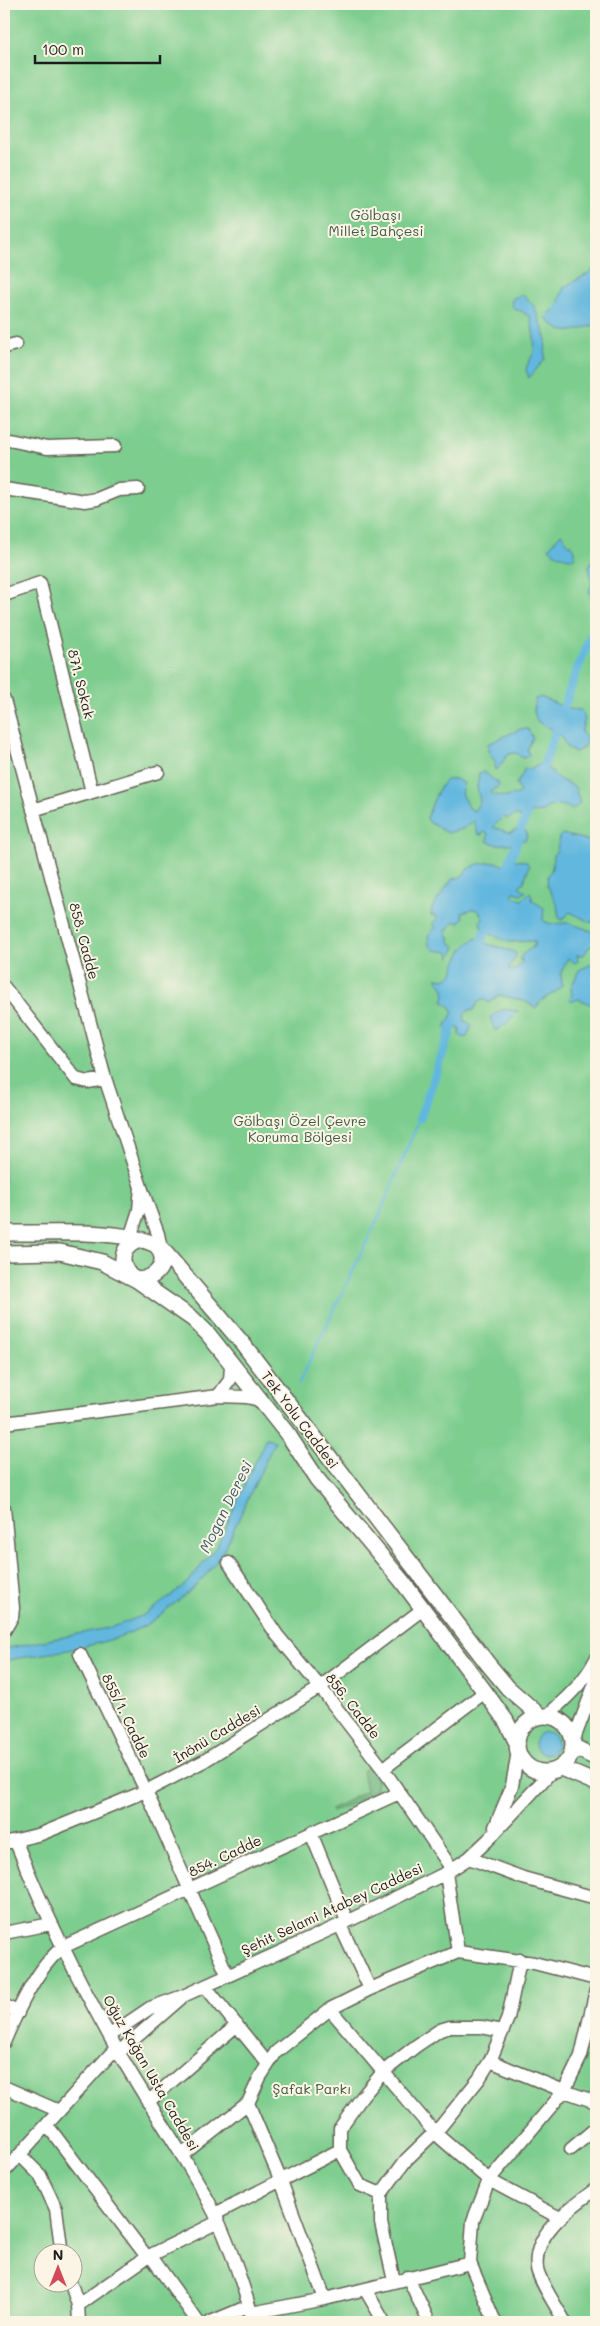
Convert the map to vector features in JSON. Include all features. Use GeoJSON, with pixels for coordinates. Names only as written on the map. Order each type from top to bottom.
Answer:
{"type":"FeatureCollection","features":[{"type":"Feature","properties":{"kind":"main road"},"geometry":{"type":"LineString","coordinates":[[4,1233],[105,1234],[146,1246],[161,1266],[155,1275],[147,1279],[134,1278],[123,1265],[146,1246]]}},
{"type":"Feature","properties":{"kind":"main road","name":"Tek Yolu Caddesi"},"geometry":{"type":"LineString","coordinates":[[146,1246],[243,1344],[488,1664],[508,1688],[543,1716]]}},
{"type":"Feature","properties":{"kind":"main road","name":"Tek Yolu Caddesi"},"geometry":{"type":"LineString","coordinates":[[4,1253],[71,1254],[102,1262],[134,1278],[193,1319],[208,1334],[231,1366],[289,1436],[316,1478],[423,1609],[506,1722],[517,1747]]}},
{"type":"Feature","properties":{"kind":"main road"},"geometry":{"type":"LineString","coordinates":[[556,1770],[572,1755],[574,1743],[572,1732],[561,1720],[543,1716],[526,1723],[518,1735],[517,1747],[527,1766],[542,1772],[556,1770],[596,1783]]}},
{"type":"Feature","properties":{"kind":"main road"},"geometry":{"type":"LineString","coordinates":[[574,1743],[596,1758]]}},
{"type":"Feature","properties":{"kind":"street"},"geometry":{"type":"LineString","coordinates":[[4,439],[47,448],[115,446]]}},
{"type":"Feature","properties":{"kind":"street"},"geometry":{"type":"LineString","coordinates":[[4,489],[85,501],[97,499],[120,490],[138,489]]}},
{"type":"Feature","properties":{"kind":"street","name":"871. Sokak"},"geometry":{"type":"LineString","coordinates":[[4,595],[40,583],[92,792]]}},
{"type":"Feature","properties":{"kind":"street","name":"858. Cadde"},"geometry":{"type":"LineString","coordinates":[[4,700],[105,1079],[141,1187],[152,1214],[146,1246]]}},
{"type":"Feature","properties":{"kind":"street"},"geometry":{"type":"LineString","coordinates":[[33,810],[158,772]]}},
{"type":"Feature","properties":{"kind":"street"},"geometry":{"type":"LineString","coordinates":[[4,987],[76,1079],[88,1082],[105,1079]]}},
{"type":"Feature","properties":{"kind":"street","name":"858. Cadde"},"geometry":{"type":"LineString","coordinates":[[141,1187],[139,1210],[146,1246]]}},
{"type":"Feature","properties":{"kind":"street"},"geometry":{"type":"LineString","coordinates":[[218,1396],[230,1380],[231,1366]]}},
{"type":"Feature","properties":{"kind":"street"},"geometry":{"type":"LineString","coordinates":[[4,1423],[218,1396],[246,1397],[260,1400]]}},
{"type":"Feature","properties":{"kind":"street"},"geometry":{"type":"LineString","coordinates":[[4,1508],[13,1608],[12,1616],[4,1631]]}},
{"type":"Feature","properties":{"kind":"street","name":"856. Cadde"},"geometry":{"type":"LineString","coordinates":[[229,1563],[277,1635],[383,1768],[449,1871]]}},
{"type":"Feature","properties":{"kind":"street","name":"İnönü Caddesi"},"geometry":{"type":"LineString","coordinates":[[10,1842],[41,1834],[146,1792],[226,1749],[320,1687],[423,1609]]}},
{"type":"Feature","properties":{"kind":"street","name":"855/1. Cadde"},"geometry":{"type":"LineString","coordinates":[[80,1654],[146,1792],[227,1974]]}},
{"type":"Feature","properties":{"kind":"street"},"geometry":{"type":"LineString","coordinates":[[543,1716],[574,1691],[596,1659]]}},
{"type":"Feature","properties":{"kind":"street"},"geometry":{"type":"LineString","coordinates":[[574,1743],[596,1682]]}},
{"type":"Feature","properties":{"kind":"street"},"geometry":{"type":"LineString","coordinates":[[383,1768],[485,1692]]}},
{"type":"Feature","properties":{"kind":"street","name":"Şehit Selami Atabey Caddesi"},"geometry":{"type":"LineString","coordinates":[[488,1840],[510,1792],[517,1747]]}},
{"type":"Feature","properties":{"kind":"street","name":"Şehit Selami Atabey Caddesi"},"geometry":{"type":"LineString","coordinates":[[110,2036],[150,2008],[205,1986],[227,1974],[343,1923],[449,1871],[469,1858],[556,1770]]}},
{"type":"Feature","properties":{"kind":"street","name":"854. Cadde"},"geometry":{"type":"LineString","coordinates":[[63,1947],[399,1793]]}},
{"type":"Feature","properties":{"kind":"street"},"geometry":{"type":"LineString","coordinates":[[311,1833],[343,1923],[370,1989]]}},
{"type":"Feature","properties":{"kind":"street","name":"Oğuz Kağan Usta Caddesi"},"geometry":{"type":"LineString","coordinates":[[10,1842],[110,2036],[148,2102],[182,2155],[217,2218],[252,2314]]}},
{"type":"Feature","properties":{"kind":"street"},"geometry":{"type":"LineString","coordinates":[[469,1858],[523,1878],[596,1898]]}},
{"type":"Feature","properties":{"kind":"street"},"geometry":{"type":"LineString","coordinates":[[449,1871],[458,1952]]}},
{"type":"Feature","properties":{"kind":"street"},"geometry":{"type":"LineString","coordinates":[[4,1933],[51,1924]]}},
{"type":"Feature","properties":{"kind":"street"},"geometry":{"type":"LineString","coordinates":[[4,2042],[46,1964],[63,1947]]}},
{"type":"Feature","properties":{"kind":"street"},"geometry":{"type":"LineString","coordinates":[[182,2155],[248,2103],[260,2076],[276,2052],[330,2009],[370,1989],[458,1952],[520,1960],[596,1979]]}},
{"type":"Feature","properties":{"kind":"street"},"geometry":{"type":"LineString","coordinates":[[394,2281],[381,2223],[381,2194],[406,2160],[435,2133],[479,2079],[490,2061],[503,2031],[520,1960]]}},
{"type":"Feature","properties":{"kind":"street"},"geometry":{"type":"LineString","coordinates":[[205,1986],[268,2064]]}},
{"type":"Feature","properties":{"kind":"street"},"geometry":{"type":"LineString","coordinates":[[495,2322],[470,2262],[473,2221],[489,2180],[564,2091],[581,2056],[596,1990]]}},
{"type":"Feature","properties":{"kind":"street","name":"Şehit Selami Atabey Caddesi"},"geometry":{"type":"LineString","coordinates":[[4,2172],[118,2050],[182,1996]]}},
{"type":"Feature","properties":{"kind":"street"},"geometry":{"type":"LineString","coordinates":[[4,2005],[18,2013]]}},
{"type":"Feature","properties":{"kind":"street"},"geometry":{"type":"LineString","coordinates":[[330,2009],[435,2133],[489,2180],[558,2217]]}},
{"type":"Feature","properties":{"kind":"street"},"geometry":{"type":"LineString","coordinates":[[148,2102],[236,2025]]}},
{"type":"Feature","properties":{"kind":"street"},"geometry":{"type":"LineString","coordinates":[[381,2194],[360,2185],[340,2150],[340,2128],[383,2072],[440,2030],[459,2026],[503,2031]]}},
{"type":"Feature","properties":{"kind":"street"},"geometry":{"type":"LineString","coordinates":[[490,2061],[596,2102]]}},
{"type":"Feature","properties":{"kind":"street"},"geometry":{"type":"LineString","coordinates":[[4,2087],[59,2111]]}},
{"type":"Feature","properties":{"kind":"street"},"geometry":{"type":"LineString","coordinates":[[248,2103],[281,2181],[325,2299]]}},
{"type":"Feature","properties":{"kind":"street"},"geometry":{"type":"LineString","coordinates":[[47,2125],[198,2322]]}},
{"type":"Feature","properties":{"kind":"street"},"geometry":{"type":"LineString","coordinates":[[571,2149],[596,2128]]}},
{"type":"Feature","properties":{"kind":"street"},"geometry":{"type":"LineString","coordinates":[[78,2305],[148,2256],[340,2150]]}},
{"type":"Feature","properties":{"kind":"street"},"geometry":{"type":"LineString","coordinates":[[20,2155],[40,2175],[56,2209],[61,2244]]}},
{"type":"Feature","properties":{"kind":"street"},"geometry":{"type":"LineString","coordinates":[[565,2322],[537,2268],[538,2249],[558,2217],[596,2189]]}},
{"type":"Feature","properties":{"kind":"street"},"geometry":{"type":"LineString","coordinates":[[211,2322],[325,2299],[470,2262]]}},
{"type":"Feature","properties":{"kind":"street"},"geometry":{"type":"LineString","coordinates":[[408,2278],[430,2322]]}},
{"type":"Feature","properties":{"kind":"street"},"geometry":{"type":"LineString","coordinates":[[365,2289],[384,2322]]}},
{"type":"Feature","properties":{"kind":"street"},"geometry":{"type":"LineString","coordinates":[[74,2294],[78,2305],[79,2322]]}},
{"type":"Feature","properties":{"kind":"green space","name":"Gölbaşı Özel Çevre Koruma Bölgesi"},"geometry":{"type":"Polygon","coordinates":[[[4,4],[596,4],[596,2322],[4,2322],[4,4]]]}},
{"type":"Feature","properties":{"kind":"green space"},"geometry":{"type":"Polygon","coordinates":[[[370,1765],[379,1773],[375,1792],[332,1812],[331,1809],[366,1791],[362,1771],[370,1765]]]}},
{"type":"Feature","properties":{"kind":"water"},"geometry":{"type":"Polygon","coordinates":[[[596,266],[596,324],[575,331],[563,331],[557,328],[546,317],[557,306],[564,287],[589,273],[596,266]]]}},
{"type":"Feature","properties":{"kind":"water"},"geometry":{"type":"Polygon","coordinates":[[[523,295],[534,306],[546,337],[545,359],[529,378],[526,370],[534,349],[531,320],[530,317],[521,311],[515,310],[511,303],[513,298],[523,295]]]}},
{"type":"Feature","properties":{"kind":"water"},"geometry":{"type":"Polygon","coordinates":[[[560,534],[574,548],[574,558],[561,556],[549,548],[560,534]]]}},
{"type":"Feature","properties":{"kind":"water"},"geometry":{"type":"Polygon","coordinates":[[[596,555],[596,601],[592,601],[589,591],[592,584],[589,566],[596,555]]]}},
{"type":"Feature","properties":{"kind":"water"},"geometry":{"type":"Polygon","coordinates":[[[541,697],[568,709],[581,710],[585,719],[581,732],[588,739],[582,749],[575,752],[568,749],[560,735],[537,721],[534,712],[535,699],[541,697]]]}},
{"type":"Feature","properties":{"kind":"water"},"geometry":{"type":"Polygon","coordinates":[[[520,729],[528,729],[533,738],[527,749],[529,755],[523,758],[516,753],[508,754],[497,770],[494,769],[496,763],[488,751],[488,744],[520,729]]]}},
{"type":"Feature","properties":{"kind":"water"},"geometry":{"type":"Polygon","coordinates":[[[542,763],[559,779],[575,787],[580,803],[572,810],[557,805],[545,809],[543,812],[531,813],[522,818],[515,815],[508,819],[503,817],[493,827],[510,833],[519,828],[526,831],[526,839],[512,843],[495,844],[487,841],[488,834],[485,832],[481,835],[478,834],[474,821],[463,829],[447,833],[429,822],[427,818],[432,803],[446,780],[455,779],[464,783],[461,793],[468,807],[474,811],[480,802],[477,787],[479,773],[484,772],[499,784],[498,787],[492,790],[491,794],[506,797],[520,792],[516,784],[524,769],[531,769],[542,763]]]}},
{"type":"Feature","properties":{"kind":"water"},"geometry":{"type":"Polygon","coordinates":[[[562,834],[591,841],[596,846],[596,912],[592,923],[570,912],[562,920],[559,918],[557,904],[547,885],[553,855],[557,851],[559,837],[562,834]]]}},
{"type":"Feature","properties":{"kind":"water"},"geometry":{"type":"Polygon","coordinates":[[[514,860],[526,861],[529,866],[524,882],[519,886],[526,892],[522,894],[514,892],[512,896],[522,900],[530,892],[533,901],[544,908],[543,920],[546,922],[551,924],[568,923],[596,933],[596,951],[591,946],[589,947],[584,955],[577,955],[578,961],[575,963],[568,958],[561,973],[562,986],[541,1001],[536,1008],[524,1001],[499,995],[489,1003],[485,1000],[479,1001],[473,1011],[469,1010],[464,1015],[465,1021],[472,1025],[467,1037],[464,1038],[459,1035],[460,1028],[455,1028],[451,1033],[445,1027],[453,1012],[451,1007],[443,1001],[445,994],[442,985],[436,978],[445,979],[453,974],[462,952],[474,939],[479,938],[484,943],[515,952],[516,957],[509,967],[510,971],[517,968],[523,960],[519,960],[522,955],[534,946],[535,941],[508,942],[482,930],[480,922],[483,918],[478,910],[473,909],[462,912],[464,917],[460,922],[453,922],[449,929],[446,930],[451,943],[456,947],[450,958],[449,952],[434,950],[429,945],[428,935],[436,927],[432,924],[437,919],[436,915],[431,916],[432,908],[452,879],[461,877],[468,869],[478,864],[496,862],[504,866],[514,860]]]}},
{"type":"Feature","properties":{"kind":"water"},"geometry":{"type":"Polygon","coordinates":[[[592,964],[596,966],[596,1006],[579,999],[572,1001],[569,998],[572,996],[571,988],[579,970],[592,964]]]}},
{"type":"Feature","properties":{"kind":"water"},"geometry":{"type":"Polygon","coordinates":[[[503,1009],[518,1011],[506,1024],[495,1031],[490,1017],[503,1009]]]}},
{"type":"Feature","properties":{"kind":"water"},"geometry":{"type":"Polygon","coordinates":[[[266,1438],[275,1441],[227,1544],[211,1569],[183,1597],[152,1621],[128,1633],[76,1648],[4,1661],[4,1649],[112,1627],[142,1616],[189,1581],[217,1546],[266,1438]]]}},
{"type":"Feature","properties":{"kind":"water"},"geometry":{"type":"Polygon","coordinates":[[[546,1732],[554,1735],[557,1743],[554,1751],[546,1754],[538,1751],[535,1743],[538,1735],[546,1732]]]}},
{"type":"Feature","properties":{"kind":"waterway"},"geometry":{"type":"LineString","coordinates":[[541,773],[574,678],[596,623]]}},
{"type":"Feature","properties":{"kind":"waterway"},"geometry":{"type":"LineString","coordinates":[[506,872],[530,804]]}},
{"type":"Feature","properties":{"kind":"waterway"},"geometry":{"type":"LineString","coordinates":[[478,952],[489,920]]}},
{"type":"Feature","properties":{"kind":"waterway"},"geometry":{"type":"LineString","coordinates":[[420,1118],[453,1024]]}},
{"type":"Feature","properties":{"kind":"waterway","name":"Mogan Deresi"},"geometry":{"type":"LineString","coordinates":[[299,1383],[378,1218],[420,1118]]}},
{"type":"Feature","properties":{"kind":"park label","name":"Gölbaşı Millet Bahçesi"},"geometry":{"type":"Point","coordinates":[376,224]}},
{"type":"Feature","properties":{"kind":"park label","name":"Şafak Parkı"},"geometry":{"type":"Point","coordinates":[312,2089]}}]}
